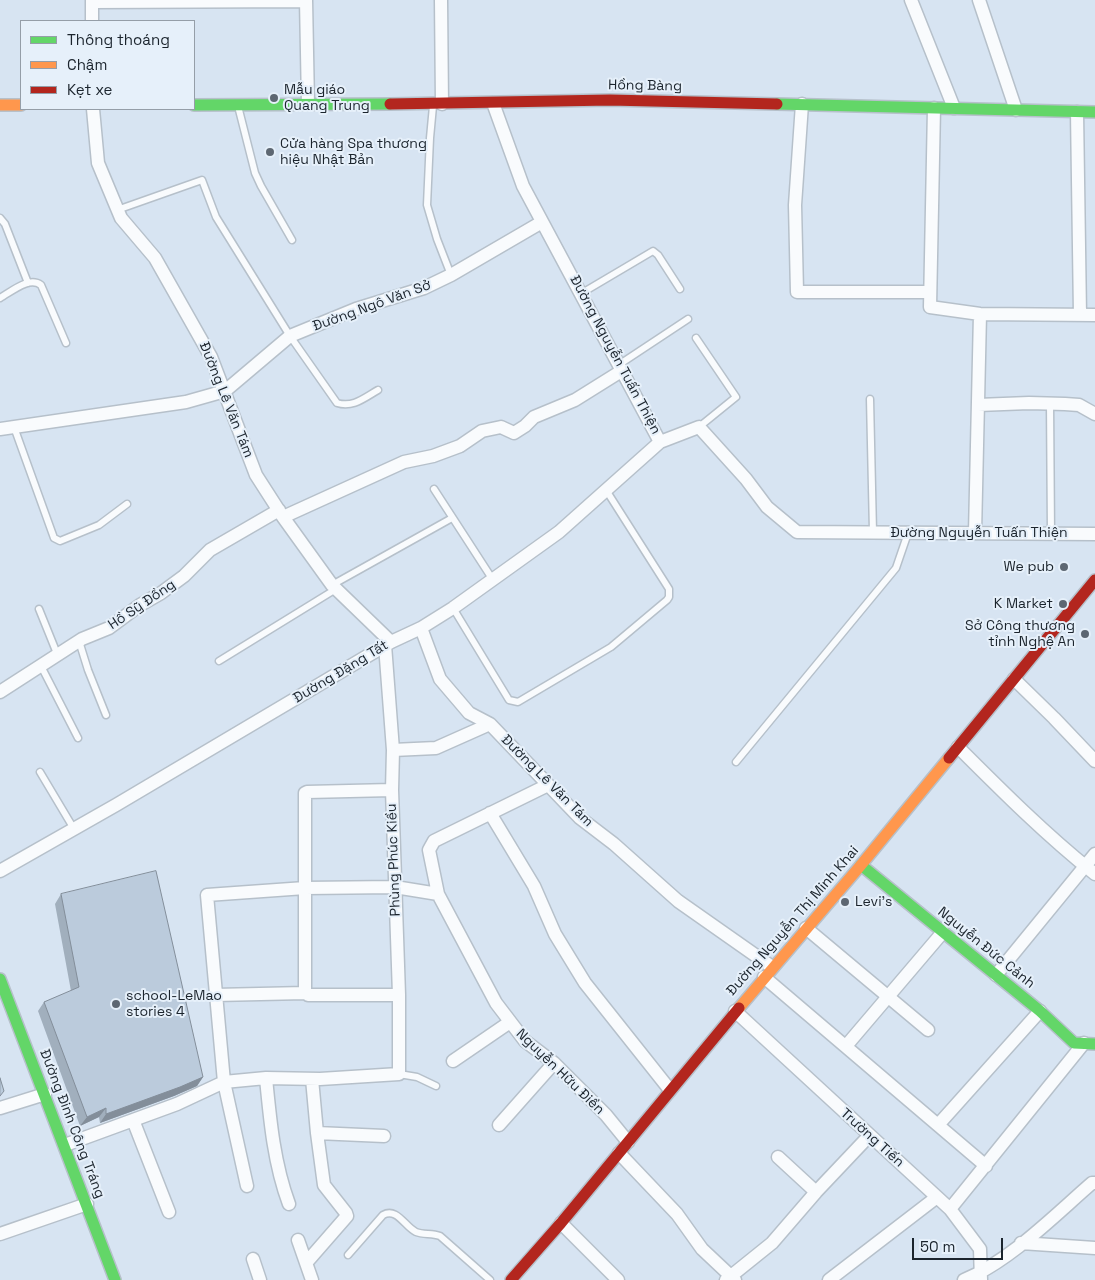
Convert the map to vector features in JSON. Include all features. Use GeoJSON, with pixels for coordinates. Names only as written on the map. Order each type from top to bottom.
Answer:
{"type":"FeatureCollection","features":[{"type":"Feature","properties":{"kind":"street"},"geometry":{"type":"LineString","coordinates":[[438,104],[440,0]]}},
{"type":"Feature","properties":{"kind":"street"},"geometry":{"type":"LineString","coordinates":[[911,0],[954,108]]}},
{"type":"Feature","properties":{"kind":"street"},"geometry":{"type":"LineString","coordinates":[[979,0],[1016,110]]}},
{"type":"Feature","properties":{"kind":"street"},"geometry":{"type":"LineString","coordinates":[[92,20],[92,1],[306,1],[308,104]]}},
{"type":"Feature","properties":{"kind":"street","name":"Hồng Bàng"},"geometry":{"type":"LineString","coordinates":[[195,105],[438,104],[610,100],[1095,112]]}},
{"type":"Feature","properties":{"kind":"street","name":"Đường Nguyễn Tuấn Thiện"},"geometry":{"type":"LineString","coordinates":[[493,103],[523,186],[660,442],[699,427],[746,479],[767,507],[797,532],[1095,534]]}},
{"type":"Feature","properties":{"kind":"street"},"geometry":{"type":"LineString","coordinates":[[802,104],[795,205],[797,292],[930,292]]}},
{"type":"Feature","properties":{"kind":"street"},"geometry":{"type":"LineString","coordinates":[[0,105],[20,105]]}},
{"type":"Feature","properties":{"kind":"street"},"geometry":{"type":"LineString","coordinates":[[934,108],[930,307],[980,314],[1095,315]]}},
{"type":"Feature","properties":{"kind":"street","name":"Đường Lê Văn Tám"},"geometry":{"type":"LineString","coordinates":[[94,110],[98,163],[117,210],[121,218],[155,258],[211,357],[256,476],[334,587],[388,643]]}},
{"type":"Feature","properties":{"kind":"street"},"geometry":{"type":"LineString","coordinates":[[1076,112],[1080,315]]}},
{"type":"Feature","properties":{"kind":"street","name":"Đường Ngô Văn Sở"},"geometry":{"type":"LineString","coordinates":[[0,429],[186,402],[225,391],[290,336],[356,309],[424,288],[451,275],[542,222]]}},
{"type":"Feature","properties":{"kind":"street"},"geometry":{"type":"LineString","coordinates":[[975,533],[980,314]]}},
{"type":"Feature","properties":{"kind":"street","name":"Hồ Sỹ Đồng"},"geometry":{"type":"LineString","coordinates":[[0,692],[79,641],[109,628],[140,605],[161,593],[184,576],[210,550],[281,513],[404,462],[433,456],[460,446],[482,431],[501,427],[514,433],[534,417],[575,400],[621,367]]}},
{"type":"Feature","properties":{"kind":"street"},"geometry":{"type":"LineString","coordinates":[[978,405],[1028,402],[1080,405],[1095,414]]}},
{"type":"Feature","properties":{"kind":"street","name":"Đường Đặng Tất"},"geometry":{"type":"LineString","coordinates":[[0,871],[388,643],[421,628],[453,608],[559,532],[660,442]]}},
{"type":"Feature","properties":{"kind":"street","name":"Đường Nguyễn Thị Minh Khai"},"geometry":{"type":"LineString","coordinates":[[511,1280],[561,1223],[768,972],[861,865],[1095,580]]}},
{"type":"Feature","properties":{"kind":"street","name":"Đường Lê Văn Tám"},"geometry":{"type":"LineString","coordinates":[[421,628],[440,679],[469,714],[490,724],[580,818],[614,844],[678,901],[768,972],[846,1046],[986,1166]]}},
{"type":"Feature","properties":{"kind":"street","name":"Phùng Phúc Kiều"},"geometry":{"type":"LineString","coordinates":[[388,643],[393,750],[392,790],[399,995],[399,1074]]}},
{"type":"Feature","properties":{"kind":"street"},"geometry":{"type":"LineString","coordinates":[[1014,679],[1095,762]]}},
{"type":"Feature","properties":{"kind":"street"},"geometry":{"type":"LineString","coordinates":[[393,750],[436,748],[490,724]]}},
{"type":"Feature","properties":{"kind":"street"},"geometry":{"type":"LineString","coordinates":[[958,747],[1010,800],[1090,870]]}},
{"type":"Feature","properties":{"kind":"street","name":"Nguyễn Hữu Điền"},"geometry":{"type":"LineString","coordinates":[[548,785],[434,840],[429,850],[438,894],[496,1003],[510,1022],[525,1041],[554,1063],[606,1115],[628,1142]]}},
{"type":"Feature","properties":{"kind":"street"},"geometry":{"type":"LineString","coordinates":[[305,993],[304,793],[392,790]]}},
{"type":"Feature","properties":{"kind":"street"},"geometry":{"type":"LineString","coordinates":[[490,813],[534,886],[555,934],[585,983],[670,1090]]}},
{"type":"Feature","properties":{"kind":"street"},"geometry":{"type":"LineString","coordinates":[[996,975],[1090,870],[1095,854]]}},
{"type":"Feature","properties":{"kind":"street","name":"Nguyễn Đức Cảnh"},"geometry":{"type":"LineString","coordinates":[[861,865],[1040,1011],[1074,1043],[1089,1044]]}},
{"type":"Feature","properties":{"kind":"street"},"geometry":{"type":"LineString","coordinates":[[247,1186],[224,1082],[207,895],[305,888],[396,887],[438,894]]}},
{"type":"Feature","properties":{"kind":"street"},"geometry":{"type":"LineString","coordinates":[[806,928],[928,1030]]}},
{"type":"Feature","properties":{"kind":"street"},"geometry":{"type":"LineString","coordinates":[[846,1046],[943,932]]}},
{"type":"Feature","properties":{"kind":"street","name":"Đường Đinh Công Tráng"},"geometry":{"type":"LineString","coordinates":[[0,979],[115,1280]]}},
{"type":"Feature","properties":{"kind":"street"},"geometry":{"type":"LineString","coordinates":[[215,995],[305,993],[308,995],[399,995]]}},
{"type":"Feature","properties":{"kind":"street","name":"Trường Tiến"},"geometry":{"type":"LineString","coordinates":[[736,1011],[950,1209],[980,1249],[981,1276]]}},
{"type":"Feature","properties":{"kind":"street"},"geometry":{"type":"LineString","coordinates":[[938,1125],[1040,1011]]}},
{"type":"Feature","properties":{"kind":"street"},"geometry":{"type":"LineString","coordinates":[[453,1061],[510,1022]]}},
{"type":"Feature","properties":{"kind":"street"},"geometry":{"type":"LineString","coordinates":[[950,1209],[1089,1044]]}},
{"type":"Feature","properties":{"kind":"street"},"geometry":{"type":"LineString","coordinates":[[499,1125],[554,1063]]}},
{"type":"Feature","properties":{"kind":"street"},"geometry":{"type":"LineString","coordinates":[[65,1145],[177,1104],[224,1082],[266,1078],[312,1079],[399,1074]]}},
{"type":"Feature","properties":{"kind":"street"},"geometry":{"type":"LineString","coordinates":[[266,1078],[271,1129],[283,1187],[289,1204]]}},
{"type":"Feature","properties":{"kind":"street"},"geometry":{"type":"LineString","coordinates":[[306,1263],[347,1216],[324,1185],[312,1079]]}},
{"type":"Feature","properties":{"kind":"street"},"geometry":{"type":"LineString","coordinates":[[0,1108],[45,1094]]}},
{"type":"Feature","properties":{"kind":"street"},"geometry":{"type":"LineString","coordinates":[[133,1120],[170,1212]]}},
{"type":"Feature","properties":{"kind":"street"},"geometry":{"type":"LineString","coordinates":[[317,1133],[384,1136]]}},
{"type":"Feature","properties":{"kind":"street"},"geometry":{"type":"LineString","coordinates":[[619,1153],[677,1214],[702,1248],[731,1278],[772,1243],[816,1192],[869,1136]]}},
{"type":"Feature","properties":{"kind":"street"},"geometry":{"type":"LineString","coordinates":[[778,1157],[816,1192]]}},
{"type":"Feature","properties":{"kind":"street"},"geometry":{"type":"LineString","coordinates":[[964,1280],[981,1276],[1092,1183],[1095,1183]]}},
{"type":"Feature","properties":{"kind":"street"},"geometry":{"type":"LineString","coordinates":[[829,1280],[937,1197]]}},
{"type":"Feature","properties":{"kind":"street"},"geometry":{"type":"LineString","coordinates":[[0,1234],[87,1204]]}},
{"type":"Feature","properties":{"kind":"street"},"geometry":{"type":"LineString","coordinates":[[561,1223],[618,1280]]}},
{"type":"Feature","properties":{"kind":"street"},"geometry":{"type":"LineString","coordinates":[[298,1240],[312,1280]]}},
{"type":"Feature","properties":{"kind":"street"},"geometry":{"type":"LineString","coordinates":[[1021,1244],[1095,1248]]}},
{"type":"Feature","properties":{"kind":"street"},"geometry":{"type":"LineString","coordinates":[[253,1259],[260,1280]]}},
{"type":"Feature","properties":{"kind":"lane"},"geometry":{"type":"LineString","coordinates":[[438,104],[430,138],[427,205],[436,239],[451,275]]}},
{"type":"Feature","properties":{"kind":"lane"},"geometry":{"type":"LineString","coordinates":[[238,105],[255,173],[292,240]]}},
{"type":"Feature","properties":{"kind":"lane"},"geometry":{"type":"LineString","coordinates":[[117,210],[202,180],[216,217],[290,336],[337,403],[352,405],[378,390]]}},
{"type":"Feature","properties":{"kind":"lane"},"geometry":{"type":"LineString","coordinates":[[0,218],[5,224],[28,282]]}},
{"type":"Feature","properties":{"kind":"lane"},"geometry":{"type":"LineString","coordinates":[[582,294],[653,251],[658,255],[680,289]]}},
{"type":"Feature","properties":{"kind":"lane"},"geometry":{"type":"LineString","coordinates":[[0,298],[28,282],[37,282],[41,285],[66,343]]}},
{"type":"Feature","properties":{"kind":"lane"},"geometry":{"type":"LineString","coordinates":[[621,367],[688,319]]}},
{"type":"Feature","properties":{"kind":"lane"},"geometry":{"type":"LineString","coordinates":[[696,338],[736,397],[699,427]]}},
{"type":"Feature","properties":{"kind":"lane"},"geometry":{"type":"LineString","coordinates":[[870,399],[873,532]]}},
{"type":"Feature","properties":{"kind":"lane"},"geometry":{"type":"LineString","coordinates":[[1050,403],[1051,534]]}},
{"type":"Feature","properties":{"kind":"lane"},"geometry":{"type":"LineString","coordinates":[[14,427],[54,538],[60,541],[99,525],[127,504]]}},
{"type":"Feature","properties":{"kind":"lane"},"geometry":{"type":"LineString","coordinates":[[434,489],[493,580]]}},
{"type":"Feature","properties":{"kind":"lane"},"geometry":{"type":"LineString","coordinates":[[453,608],[509,700],[513,703],[518,702],[611,647],[667,600],[670,589],[606,489]]}},
{"type":"Feature","properties":{"kind":"lane"},"geometry":{"type":"LineString","coordinates":[[218,661],[334,587],[452,518]]}},
{"type":"Feature","properties":{"kind":"lane"},"geometry":{"type":"LineString","coordinates":[[736,762],[896,568],[908,533]]}},
{"type":"Feature","properties":{"kind":"lane"},"geometry":{"type":"LineString","coordinates":[[39,609],[58,656]]}},
{"type":"Feature","properties":{"kind":"lane"},"geometry":{"type":"LineString","coordinates":[[79,641],[106,715]]}},
{"type":"Feature","properties":{"kind":"lane"},"geometry":{"type":"LineString","coordinates":[[41,666],[78,738]]}},
{"type":"Feature","properties":{"kind":"lane"},"geometry":{"type":"LineString","coordinates":[[40,772],[74,829]]}},
{"type":"Feature","properties":{"kind":"lane"},"geometry":{"type":"LineString","coordinates":[[399,1074],[417,1077],[436,1086]]}},
{"type":"Feature","properties":{"kind":"lane"},"geometry":{"type":"LineString","coordinates":[[348,1255],[383,1215],[387,1212],[393,1213],[415,1232],[431,1233],[440,1236],[490,1280]]}},
{"type":"Feature","properties":{"kind":"building","name":"school-LeMao stories 4"},"geometry":{"type":"Polygon","coordinates":[[[156,871],[203,1077],[106,1114],[106,1108],[87,1117],[44,1002],[79,987],[61,894],[156,871]]]}},
{"type":"Feature","properties":{"kind":"building"},"geometry":{"type":"Polygon","coordinates":[[[0,1078],[4,1091],[0,1096],[0,1078]]]}},
{"type":"Feature","properties":{"kind":"traffic: fast"},"geometry":{"type":"LineString","coordinates":[[195,105],[390,104]]}},
{"type":"Feature","properties":{"kind":"traffic: fast"},"geometry":{"type":"LineString","coordinates":[[777,104],[1095,112]]}},
{"type":"Feature","properties":{"kind":"traffic: fast"},"geometry":{"type":"LineString","coordinates":[[861,865],[1040,1011],[1074,1043],[1095,1044]]}},
{"type":"Feature","properties":{"kind":"traffic: fast"},"geometry":{"type":"LineString","coordinates":[[0,979],[115,1280]]}},
{"type":"Feature","properties":{"kind":"traffic: slow"},"geometry":{"type":"LineString","coordinates":[[0,105],[20,105]]}},
{"type":"Feature","properties":{"kind":"traffic: slow"},"geometry":{"type":"LineString","coordinates":[[739,1008],[949,758]]}},
{"type":"Feature","properties":{"kind":"traffic: jam"},"geometry":{"type":"LineString","coordinates":[[390,104],[610,100],[777,104]]}},
{"type":"Feature","properties":{"kind":"traffic: jam"},"geometry":{"type":"LineString","coordinates":[[949,758],[1095,580]]}},
{"type":"Feature","properties":{"kind":"traffic: jam"},"geometry":{"type":"LineString","coordinates":[[511,1280],[561,1223],[739,1008]]}},
{"type":"Feature","properties":{"kind":"place","name":"Mẫu giáo Quang Trung"},"geometry":{"type":"Point","coordinates":[274,98]}},
{"type":"Feature","properties":{"kind":"place","name":"Cửa hàng Spa thương hiệu Nhật Bản"},"geometry":{"type":"Point","coordinates":[270,152]}},
{"type":"Feature","properties":{"kind":"place","name":"We pub"},"geometry":{"type":"Point","coordinates":[1064,567]}},
{"type":"Feature","properties":{"kind":"place","name":"K Market"},"geometry":{"type":"Point","coordinates":[1063,604]}},
{"type":"Feature","properties":{"kind":"place","name":"Sở Công thương tỉnh Nghệ An"},"geometry":{"type":"Point","coordinates":[1085,634]}},
{"type":"Feature","properties":{"kind":"place","name":"Levi's"},"geometry":{"type":"Point","coordinates":[845,902]}},
{"type":"Feature","properties":{"kind":"place","name":"school-LeMao stories 4"},"geometry":{"type":"Point","coordinates":[116,1004]}}]}
